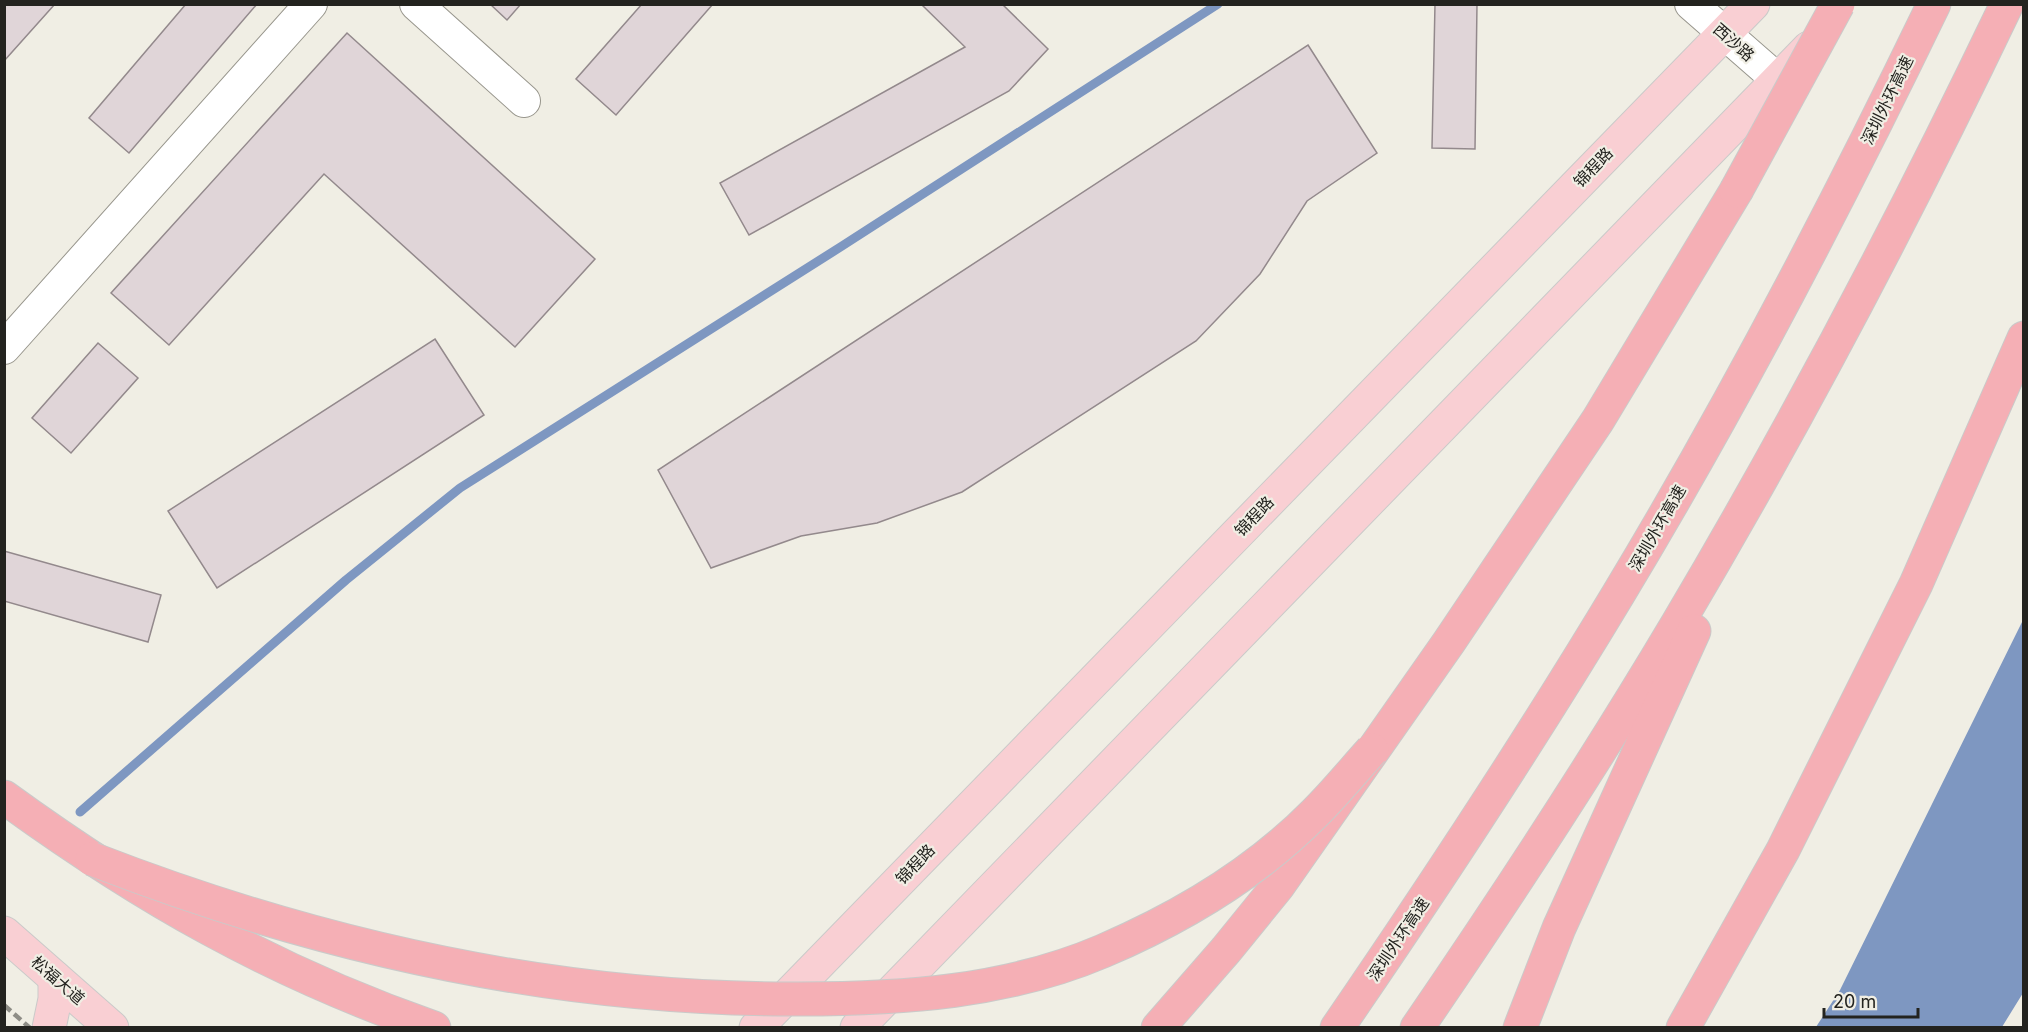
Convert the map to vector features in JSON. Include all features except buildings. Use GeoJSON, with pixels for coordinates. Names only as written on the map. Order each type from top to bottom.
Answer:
{"type":"FeatureCollection","features":[{"type":"Feature","properties":{"kind":"highway"},"geometry":{"type":"LineString","coordinates":[[1158,1028],[1278,886],[1474,605],[1604,410],[1736,191],[1838,4]]}},
{"type":"Feature","properties":{"kind":"highway","name":"深圳外环高速"},"geometry":{"type":"LineString","coordinates":[[1337,1028],[1430,893],[1527,743],[1621,590],[1710,436],[1796,279],[1934,4]]}},
{"type":"Feature","properties":{"kind":"highway"},"geometry":{"type":"LineString","coordinates":[[1417,1028],[1583,778],[1678,624],[1768,468],[1855,309],[1937,149],[2007,4]]}},
{"type":"Feature","properties":{"kind":"highway"},"geometry":{"type":"LineString","coordinates":[[1683,1028],[1783,850],[1905,605],[2024,338]]}},
{"type":"Feature","properties":{"kind":"highway"},"geometry":{"type":"LineString","coordinates":[[1520,1028],[1559,928],[1768,468]]}},
{"type":"Feature","properties":{"kind":"highway"},"geometry":{"type":"LineString","coordinates":[[92,859],[173,890],[307,932],[422,960],[507,976],[678,996],[830,999],[938,994],[1031,975],[1101,952],[1178,915],[1250,868],[1315,814],[1372,750]]}},
{"type":"Feature","properties":{"kind":"highway"},"geometry":{"type":"LineString","coordinates":[[4,797],[92,859],[203,927],[291,972],[361,1002],[434,1028]]}},
{"type":"Feature","properties":{"kind":"main road","name":"锦程路"},"geometry":{"type":"LineString","coordinates":[[756,1028],[1753,4]]}},
{"type":"Feature","properties":{"kind":"main road"},"geometry":{"type":"LineString","coordinates":[[857,1028],[1850,4]]}},
{"type":"Feature","properties":{"kind":"main road","name":"松福大道"},"geometry":{"type":"LineString","coordinates":[[4,933],[112,1028]]}},
{"type":"Feature","properties":{"kind":"main road"},"geometry":{"type":"LineString","coordinates":[[49,1028],[55,999],[56,978]]}},
{"type":"Feature","properties":{"kind":"street"},"geometry":{"type":"LineString","coordinates":[[4,348],[311,4]]}},
{"type":"Feature","properties":{"kind":"street"},"geometry":{"type":"LineString","coordinates":[[416,4],[524,101]]}},
{"type":"Feature","properties":{"kind":"street","name":"西沙路"},"geometry":{"type":"LineString","coordinates":[[1691,4],[1778,80]]}},
{"type":"Feature","properties":{"kind":"water"},"geometry":{"type":"Polygon","coordinates":[[[2023,620],[2023,993],[2002,1027],[1816,1027],[1840,990],[2023,620]]]}},
{"type":"Feature","properties":{"kind":"waterway"},"geometry":{"type":"LineString","coordinates":[[80,812],[346,580],[460,488],[1218,4]]}},
{"type":"Feature","properties":{"kind":"railway"},"geometry":{"type":"LineString","coordinates":[[4,1005],[30,1028]]}}]}
